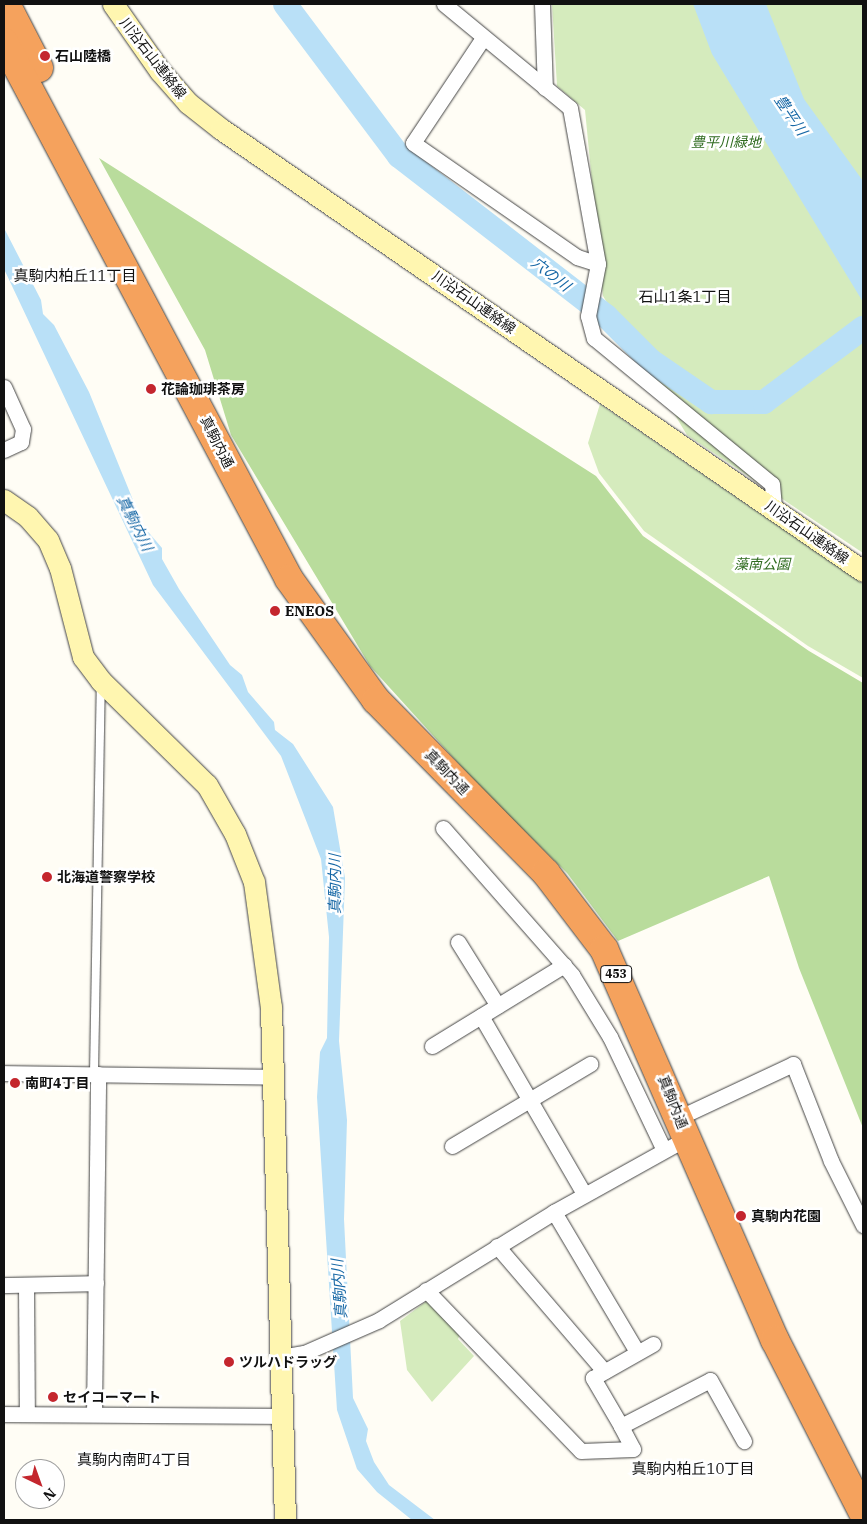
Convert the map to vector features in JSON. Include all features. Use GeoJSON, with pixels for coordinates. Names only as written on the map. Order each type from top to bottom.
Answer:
{"type":"FeatureCollection","features":[{"type":"Feature","properties":{"kind":"highway"},"geometry":{"type":"LineString","coordinates":[[6,4],[192,354],[251,510]]}},
{"type":"Feature","properties":{"kind":"highway","name":"真駒内通"},"geometry":{"type":"LineString","coordinates":[[4,42],[158,325],[251,510],[289,579],[376,700],[546,873],[580,915],[628,997],[677,1134],[775,1340],[863,1513]]}},
{"type":"Feature","properties":{"kind":"highway"},"geometry":{"type":"LineString","coordinates":[[4,77],[202,443],[251,510]]}},
{"type":"Feature","properties":{"kind":"street","name":"川沿石山連絡線"},"geometry":{"type":"LineString","coordinates":[[113,4],[160,71],[188,103],[221,129],[863,571]]}},
{"type":"Feature","properties":{"kind":"street"},"geometry":{"type":"LineString","coordinates":[[444,4],[570,108],[598,264],[588,316],[594,338],[772,484],[774,509]]}},
{"type":"Feature","properties":{"kind":"street"},"geometry":{"type":"LineString","coordinates":[[542,4],[545,88]]}},
{"type":"Feature","properties":{"kind":"street"},"geometry":{"type":"LineString","coordinates":[[483,38],[413,143],[577,257],[598,264]]}},
{"type":"Feature","properties":{"kind":"street"},"geometry":{"type":"LineString","coordinates":[[4,387],[23,429],[22,442],[4,450]]}},
{"type":"Feature","properties":{"kind":"street"},"geometry":{"type":"LineString","coordinates":[[4,500],[28,517],[48,540],[60,568],[83,657],[101,681],[207,785],[234,834],[254,882],[265,946],[274,1077],[286,1520]]}},
{"type":"Feature","properties":{"kind":"street"},"geometry":{"type":"LineString","coordinates":[[443,828],[564,965],[596,1010],[677,1134]]}},
{"type":"Feature","properties":{"kind":"street"},"geometry":{"type":"LineString","coordinates":[[458,942],[498,1006]]}},
{"type":"Feature","properties":{"kind":"street"},"geometry":{"type":"LineString","coordinates":[[432,1046],[564,965]]}},
{"type":"Feature","properties":{"kind":"street"},"geometry":{"type":"LineString","coordinates":[[481,1016],[584,1194]]}},
{"type":"Feature","properties":{"kind":"street"},"geometry":{"type":"LineString","coordinates":[[452,1146],[529,1098],[590,1064]]}},
{"type":"Feature","properties":{"kind":"street"},"geometry":{"type":"LineString","coordinates":[[281,1357],[304,1353],[379,1320],[793,1064],[831,1161],[863,1225]]}},
{"type":"Feature","properties":{"kind":"street"},"geometry":{"type":"LineString","coordinates":[[4,1073],[274,1077]]}},
{"type":"Feature","properties":{"kind":"street"},"geometry":{"type":"LineString","coordinates":[[94,1414],[96,1074]]}},
{"type":"Feature","properties":{"kind":"street"},"geometry":{"type":"LineString","coordinates":[[554,1212],[637,1352]]}},
{"type":"Feature","properties":{"kind":"street"},"geometry":{"type":"LineString","coordinates":[[497,1246],[604,1371]]}},
{"type":"Feature","properties":{"kind":"street"},"geometry":{"type":"LineString","coordinates":[[4,1285],[96,1283]]}},
{"type":"Feature","properties":{"kind":"street"},"geometry":{"type":"LineString","coordinates":[[26,1285],[27,1414]]}},
{"type":"Feature","properties":{"kind":"street"},"geometry":{"type":"LineString","coordinates":[[426,1290],[581,1451],[633,1449],[593,1378],[653,1344]]}},
{"type":"Feature","properties":{"kind":"street"},"geometry":{"type":"LineString","coordinates":[[621,1426],[710,1380],[744,1441]]}},
{"type":"Feature","properties":{"kind":"street"},"geometry":{"type":"LineString","coordinates":[[4,1414],[283,1416]]}},
{"type":"Feature","properties":{"kind":"lane"},"geometry":{"type":"LineString","coordinates":[[96,1074],[101,681]]}},
{"type":"Feature","properties":{"kind":"green space","name":"豊平川緑地"},"geometry":{"type":"Polygon","coordinates":[[[552,4],[863,4],[863,553],[687,435],[603,296],[585,110],[557,86],[552,4]]]}},
{"type":"Feature","properties":{"kind":"green space"},"geometry":{"type":"Polygon","coordinates":[[[99,158],[596,476],[643,536],[809,651],[863,683],[863,1128],[799,968],[769,876],[618,941],[567,873],[478,785],[370,666],[231,435],[205,350],[99,158]]]}},
{"type":"Feature","properties":{"kind":"green space","name":"藻南公園"},"geometry":{"type":"Polygon","coordinates":[[[600,404],[863,584],[863,678],[808,646],[644,531],[599,473],[588,443],[600,404]]]}},
{"type":"Feature","properties":{"kind":"green space"},"geometry":{"type":"Polygon","coordinates":[[[428,1300],[460,1334],[458,1339],[474,1356],[432,1402],[407,1370],[400,1321],[428,1300]]]}},
{"type":"Feature","properties":{"kind":"water","name":"豊平川"},"geometry":{"type":"Polygon","coordinates":[[[693,4],[766,4],[804,99],[863,181],[863,302],[712,54],[693,4]]]}},
{"type":"Feature","properties":{"kind":"water","name":"真駒内川"},"geometry":{"type":"Polygon","coordinates":[[[4,228],[41,300],[43,314],[54,325],[89,392],[144,527],[162,548],[162,559],[179,589],[230,665],[242,675],[248,692],[274,722],[275,730],[293,744],[333,807],[345,878],[339,1041],[347,1120],[344,1219],[353,1398],[368,1429],[366,1441],[374,1462],[389,1485],[435,1520],[412,1520],[377,1492],[357,1469],[337,1410],[317,1097],[320,1052],[327,1038],[329,937],[321,859],[281,756],[153,585],[4,269],[4,228]]]}},
{"type":"Feature","properties":{"kind":"waterway","name":"穴の川"},"geometry":{"type":"LineString","coordinates":[[285,4],[399,156],[606,316],[651,361],[711,402],[764,402],[863,328]]}},
{"type":"Feature","properties":{"kind":"place","name":"石山陸橋"},"geometry":{"type":"Point","coordinates":[45,56]}},
{"type":"Feature","properties":{"kind":"place","name":"花論珈琲茶房"},"geometry":{"type":"Point","coordinates":[151,389]}},
{"type":"Feature","properties":{"kind":"place","name":"ENEOS"},"geometry":{"type":"Point","coordinates":[275,611]}},
{"type":"Feature","properties":{"kind":"place","name":"北海道警察学校"},"geometry":{"type":"Point","coordinates":[47,877]}},
{"type":"Feature","properties":{"kind":"place","name":"南町4丁目"},"geometry":{"type":"Point","coordinates":[15,1083]}},
{"type":"Feature","properties":{"kind":"place","name":"真駒内花園"},"geometry":{"type":"Point","coordinates":[741,1216]}},
{"type":"Feature","properties":{"kind":"place","name":"ツルハドラッグ"},"geometry":{"type":"Point","coordinates":[229,1362]}},
{"type":"Feature","properties":{"kind":"place","name":"セイコーマート"},"geometry":{"type":"Point","coordinates":[53,1397]}},
{"type":"Feature","properties":{"kind":"district","name":"真駒内柏丘11丁目"},"geometry":{"type":"Point","coordinates":[75,276]}},
{"type":"Feature","properties":{"kind":"district","name":"石山1条1丁目"},"geometry":{"type":"Point","coordinates":[685,297]}},
{"type":"Feature","properties":{"kind":"district","name":"真駒内南町4丁目"},"geometry":{"type":"Point","coordinates":[134,1460]}},
{"type":"Feature","properties":{"kind":"district","name":"真駒内柏丘10丁目"},"geometry":{"type":"Point","coordinates":[693,1469]}}]}
